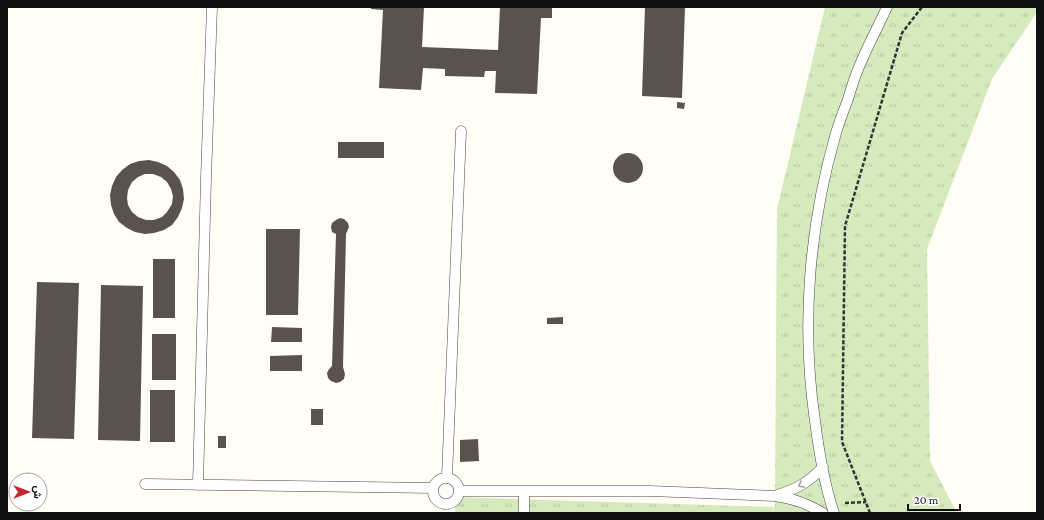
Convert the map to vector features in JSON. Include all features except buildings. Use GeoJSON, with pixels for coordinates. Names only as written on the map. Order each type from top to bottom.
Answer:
{"type":"FeatureCollection","features":[{"type":"Feature","properties":{"kind":"lane"},"geometry":{"type":"LineString","coordinates":[[198,485],[212,7]]}},
{"type":"Feature","properties":{"kind":"lane"},"geometry":{"type":"LineString","coordinates":[[833,508],[819,451],[811,398],[808,345],[809,291],[814,238],[823,185],[836,133],[859,68],[887,7]]}},
{"type":"Feature","properties":{"kind":"lane"},"geometry":{"type":"LineString","coordinates":[[447,477],[461,132]]}},
{"type":"Feature","properties":{"kind":"lane"},"geometry":{"type":"LineString","coordinates":[[775,496],[789,492],[801,486],[813,478],[823,467]]}},
{"type":"Feature","properties":{"kind":"lane"},"geometry":{"type":"LineString","coordinates":[[447,477],[454,479],[460,492],[455,502],[449,504],[443,509],[433,495],[432,488],[435,482],[440,478],[447,477]]}},
{"type":"Feature","properties":{"kind":"lane"},"geometry":{"type":"LineString","coordinates":[[145,484],[432,488]]}},
{"type":"Feature","properties":{"kind":"lane"},"geometry":{"type":"LineString","coordinates":[[524,491],[524,513]]}},
{"type":"Feature","properties":{"kind":"lane"},"geometry":{"type":"LineString","coordinates":[[460,492],[650,492],[775,496],[793,499],[810,505],[823,513]]}},
{"type":"Feature","properties":{"kind":"path"},"geometry":{"type":"LineString","coordinates":[[870,513],[842,442],[845,226],[902,33],[922,7]]}},
{"type":"Feature","properties":{"kind":"path"},"geometry":{"type":"LineString","coordinates":[[833,508],[866,502]]}},
{"type":"Feature","properties":{"kind":"green space"},"geometry":{"type":"Polygon","coordinates":[[[825,7],[1037,7],[1037,12],[992,79],[927,249],[930,461],[957,513],[455,513],[455,497],[775,507],[777,209],[825,7]]]}}]}
